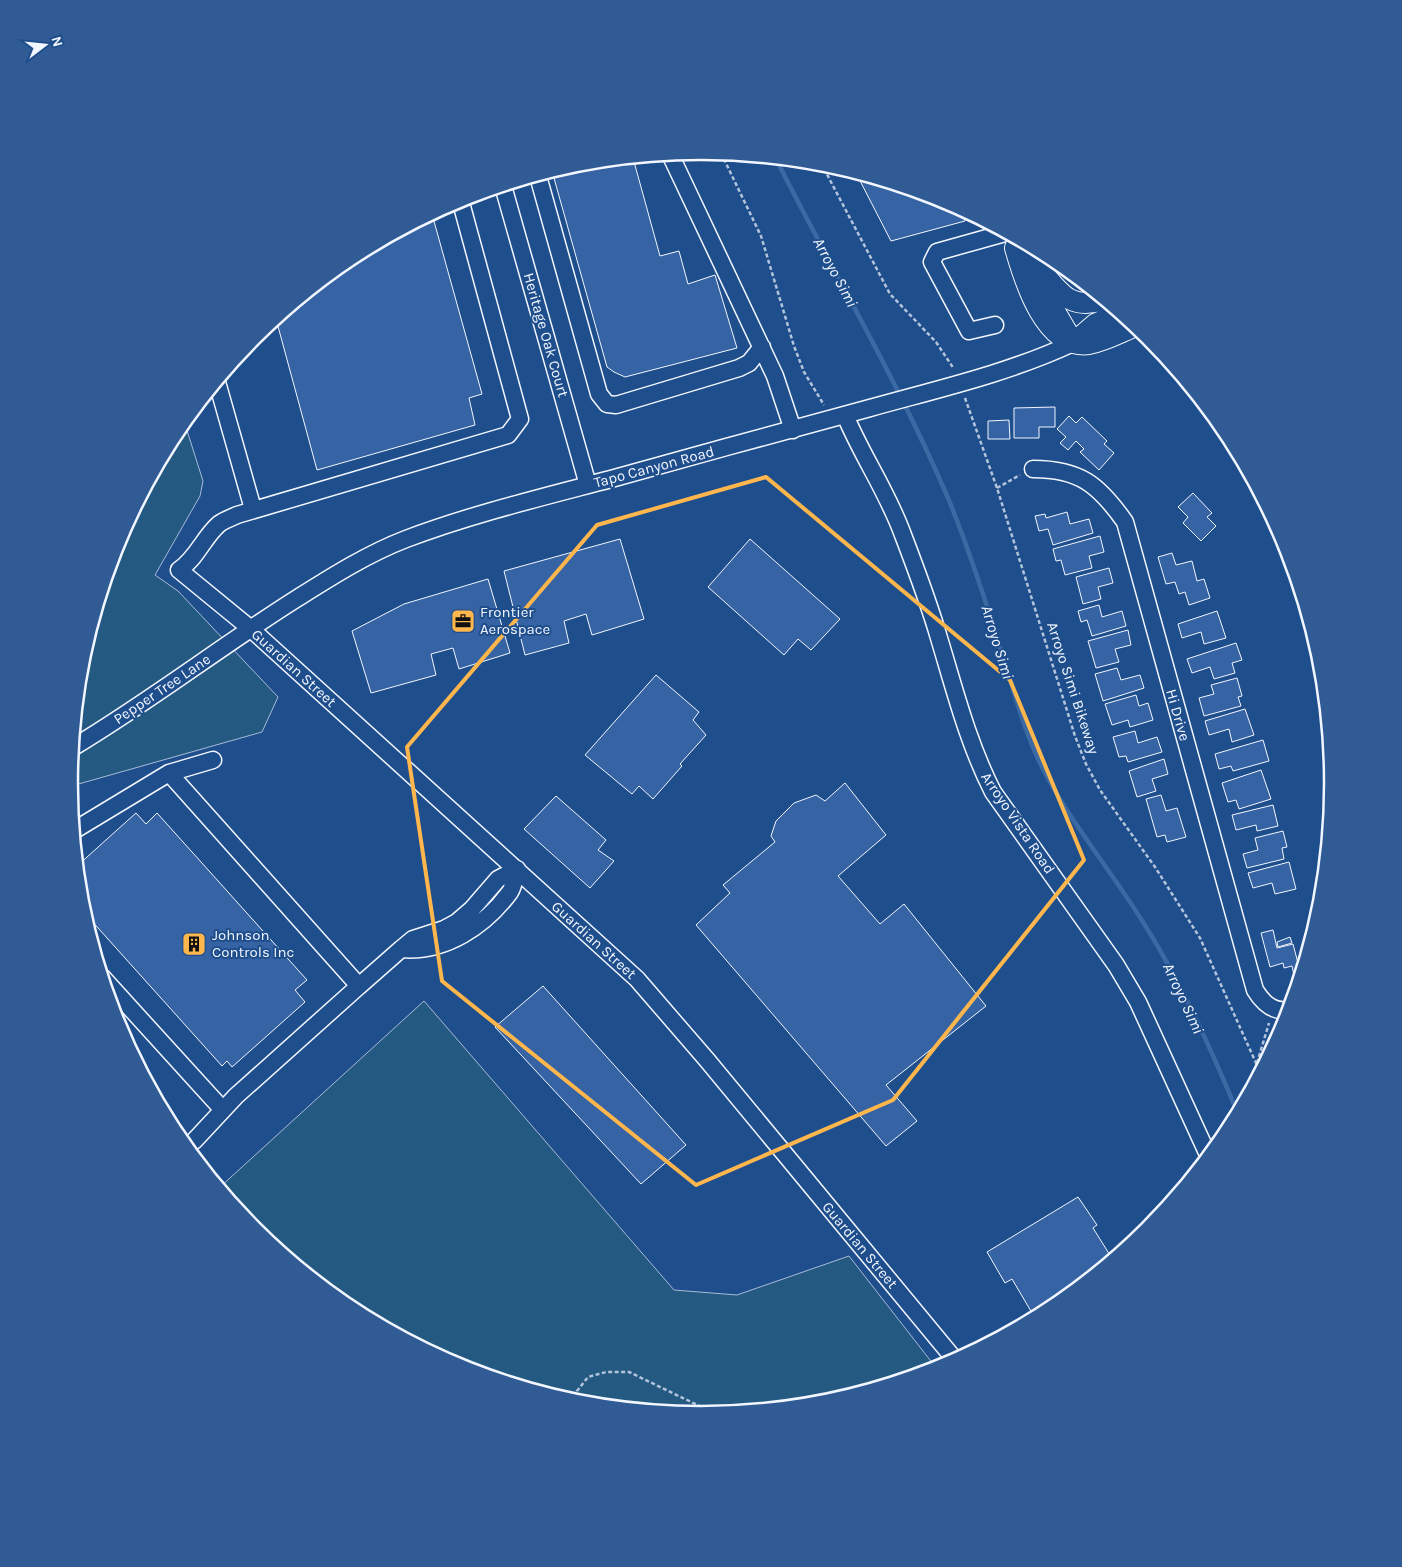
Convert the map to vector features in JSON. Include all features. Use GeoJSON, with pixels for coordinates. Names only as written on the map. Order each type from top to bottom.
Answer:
{"type":"FeatureCollection","features":[{"type":"Feature","properties":{"kind":"main road"},"geometry":{"type":"LineString","coordinates":[[1016,246],[1020,266],[1044,321],[1059,336],[1073,343]]}},
{"type":"Feature","properties":{"kind":"main road"},"geometry":{"type":"LineString","coordinates":[[1032,255],[1052,306],[1073,343]]}},
{"type":"Feature","properties":{"kind":"main road"},"geometry":{"type":"LineString","coordinates":[[1035,262],[1060,293],[1074,302],[1086,304],[1096,302]]}},
{"type":"Feature","properties":{"kind":"main road","name":"Tapo Canyon Road"},"geometry":{"type":"LineString","coordinates":[[1073,343],[1094,324],[1113,316]]}},
{"type":"Feature","properties":{"kind":"main road","name":"Tapo Canyon Road"},"geometry":{"type":"LineString","coordinates":[[1073,343],[1087,344],[1103,340],[1128,330]]}},
{"type":"Feature","properties":{"kind":"street"},"geometry":{"type":"LineString","coordinates":[[673,161],[775,376],[793,430]]}},
{"type":"Feature","properties":{"kind":"street"},"geometry":{"type":"LineString","coordinates":[[539,181],[599,394],[606,404],[616,405],[739,368],[749,363],[762,348]]}},
{"type":"Feature","properties":{"kind":"street","name":"Heritage Oak Court"},"geometry":{"type":"LineString","coordinates":[[505,192],[588,485]]}},
{"type":"Feature","properties":{"kind":"street"},"geometry":{"type":"LineString","coordinates":[[219,388],[253,509],[508,435],[520,419],[462,207]]}},
{"type":"Feature","properties":{"kind":"street"},"geometry":{"type":"LineString","coordinates":[[995,326],[969,331],[932,262],[937,252],[997,235]]}},
{"type":"Feature","properties":{"kind":"street","name":"Tapo Canyon Road"},"geometry":{"type":"LineString","coordinates":[[251,629],[327,579],[374,552],[446,525],[947,386],[1035,360],[1073,343]]}},
{"type":"Feature","properties":{"kind":"street","name":"Arroyo Vista Road"},"geometry":{"type":"LineString","coordinates":[[846,415],[859,447],[902,533],[938,636],[961,716],[979,765],[993,792],[1116,965],[1138,1002],[1206,1149]]}},
{"type":"Feature","properties":{"kind":"street","name":"Hi Drive"},"geometry":{"type":"LineString","coordinates":[[1033,469],[1052,469],[1078,476],[1108,498],[1125,522],[1255,990],[1262,1001],[1273,1009]]}},
{"type":"Feature","properties":{"kind":"street","name":"Guardian Street"},"geometry":{"type":"LineString","coordinates":[[253,509],[221,523],[209,535],[191,563],[179,570],[251,629],[637,979],[707,1060],[951,1355]]}},
{"type":"Feature","properties":{"kind":"street","name":"Pepper Tree Lane"},"geometry":{"type":"LineString","coordinates":[[79,744],[151,698],[251,629]]}},
{"type":"Feature","properties":{"kind":"street"},"geometry":{"type":"LineString","coordinates":[[79,827],[169,773],[213,760]]}},
{"type":"Feature","properties":{"kind":"street"},"geometry":{"type":"LineString","coordinates":[[169,773],[359,986]]}},
{"type":"Feature","properties":{"kind":"street"},"geometry":{"type":"LineString","coordinates":[[194,1141],[223,1110],[402,949],[414,939],[444,929],[457,922],[498,879],[517,869]]}},
{"type":"Feature","properties":{"kind":"street"},"geometry":{"type":"LineString","coordinates":[[113,990],[223,1110]]}},
{"type":"Feature","properties":{"kind":"street"},"geometry":{"type":"LineString","coordinates":[[1273,1009],[1282,1010]]}},
{"type":"Feature","properties":{"kind":"path"},"geometry":{"type":"LineString","coordinates":[[725,161],[761,236],[794,346],[804,372],[824,404],[828,420]]}},
{"type":"Feature","properties":{"kind":"path"},"geometry":{"type":"LineString","coordinates":[[826,173],[890,294],[936,342],[954,370]]}},
{"type":"Feature","properties":{"kind":"path","name":"Arroyo Simi Bikeway"},"geometry":{"type":"LineString","coordinates":[[964,397],[997,488],[1075,736],[1086,764],[1100,790],[1155,867],[1200,938],[1257,1065]]}},
{"type":"Feature","properties":{"kind":"path"},"geometry":{"type":"LineString","coordinates":[[997,488],[1033,469]]}},
{"type":"Feature","properties":{"kind":"path"},"geometry":{"type":"LineString","coordinates":[[1257,1064],[1273,1009]]}},
{"type":"Feature","properties":{"kind":"path"},"geometry":{"type":"LineString","coordinates":[[578,1395],[577,1391],[588,1377],[606,1372],[629,1372],[701,1407]]}},
{"type":"Feature","properties":{"kind":"highlighted area"},"geometry":{"type":"Polygon","coordinates":[[[766,477],[1010,680],[1084,860],[893,1100],[696,1185],[442,981],[407,747],[597,525],[766,477]]]}},
{"type":"Feature","properties":{"kind":"shaded area"},"geometry":{"type":"Polygon","coordinates":[[[187,431],[203,481],[200,496],[155,575],[178,591],[278,697],[262,732],[78,784],[79,743],[89,662],[111,583],[125,545],[142,508],[161,472],[187,431]]]}},
{"type":"Feature","properties":{"kind":"shaded area"},"geometry":{"type":"Polygon","coordinates":[[[424,1001],[674,1290],[737,1295],[849,1256],[932,1363],[862,1386],[823,1395],[742,1406],[660,1406],[620,1402],[540,1386],[462,1360],[425,1343],[355,1302],[321,1278],[290,1252],[260,1224],[223,1184],[424,1001]]]}},
{"type":"Feature","properties":{"kind":"building"},"geometry":{"type":"Polygon","coordinates":[[[635,164],[660,256],[679,251],[688,284],[715,275],[737,348],[625,377],[607,367],[554,178],[635,164]]]}},
{"type":"Feature","properties":{"kind":"building"},"geometry":{"type":"Polygon","coordinates":[[[860,181],[940,207],[964,218],[965,221],[891,241],[860,181]]]}},
{"type":"Feature","properties":{"kind":"building"},"geometry":{"type":"Polygon","coordinates":[[[434,220],[482,394],[469,398],[475,425],[317,470],[278,326],[321,289],[355,265],[434,220]]]}},
{"type":"Feature","properties":{"kind":"building"},"geometry":{"type":"Polygon","coordinates":[[[1055,407],[1055,427],[1039,427],[1039,438],[1014,438],[1014,408],[1055,407]]]}},
{"type":"Feature","properties":{"kind":"building"},"geometry":{"type":"Polygon","coordinates":[[[1069,416],[1076,423],[1082,417],[1107,441],[1104,444],[1114,453],[1099,470],[1080,452],[1084,449],[1076,441],[1068,450],[1060,443],[1066,437],[1057,429],[1069,416]]]}},
{"type":"Feature","properties":{"kind":"building"},"geometry":{"type":"Polygon","coordinates":[[[1009,420],[1010,439],[988,439],[988,421],[1009,420]]]}},
{"type":"Feature","properties":{"kind":"building"},"geometry":{"type":"Polygon","coordinates":[[[1193,493],[1212,513],[1207,517],[1216,526],[1201,541],[1183,523],[1188,517],[1178,507],[1193,493]]]}},
{"type":"Feature","properties":{"kind":"building"},"geometry":{"type":"Polygon","coordinates":[[[1067,512],[1070,524],[1089,519],[1093,533],[1053,545],[1048,529],[1039,531],[1035,516],[1045,514],[1046,518],[1067,512]]]}},
{"type":"Feature","properties":{"kind":"building"},"geometry":{"type":"Polygon","coordinates":[[[1100,536],[1104,552],[1089,556],[1092,568],[1065,575],[1061,560],[1056,561],[1053,549],[1100,536]]]}},
{"type":"Feature","properties":{"kind":"building"},"geometry":{"type":"Polygon","coordinates":[[[620,539],[644,619],[592,635],[586,614],[564,621],[569,643],[525,655],[504,571],[620,539]]]}},
{"type":"Feature","properties":{"kind":"building"},"geometry":{"type":"Polygon","coordinates":[[[750,539],[840,619],[811,650],[798,639],[784,655],[708,587],[750,539]]]}},
{"type":"Feature","properties":{"kind":"building"},"geometry":{"type":"Polygon","coordinates":[[[1172,553],[1176,565],[1192,561],[1197,581],[1204,579],[1210,598],[1189,605],[1185,592],[1179,594],[1175,582],[1166,584],[1158,557],[1172,553]]]}},
{"type":"Feature","properties":{"kind":"building"},"geometry":{"type":"Polygon","coordinates":[[[1109,568],[1113,583],[1098,587],[1101,599],[1083,604],[1076,577],[1109,568]]]}},
{"type":"Feature","properties":{"kind":"building"},"geometry":{"type":"Polygon","coordinates":[[[488,579],[510,653],[459,669],[453,648],[431,654],[436,675],[371,693],[352,631],[404,604],[488,579]]]}},
{"type":"Feature","properties":{"kind":"building"},"geometry":{"type":"Polygon","coordinates":[[[1099,605],[1102,617],[1122,611],[1126,626],[1092,636],[1087,620],[1081,622],[1078,611],[1099,605]]]}},
{"type":"Feature","properties":{"kind":"building"},"geometry":{"type":"Polygon","coordinates":[[[1217,611],[1226,638],[1204,644],[1201,632],[1182,638],[1178,624],[1217,611]]]}},
{"type":"Feature","properties":{"kind":"building"},"geometry":{"type":"Polygon","coordinates":[[[1128,630],[1131,645],[1115,649],[1119,662],[1096,668],[1088,641],[1128,630]]]}},
{"type":"Feature","properties":{"kind":"building"},"geometry":{"type":"Polygon","coordinates":[[[1236,643],[1242,660],[1232,663],[1235,673],[1214,679],[1210,667],[1192,673],[1187,659],[1236,643]]]}},
{"type":"Feature","properties":{"kind":"building"},"geometry":{"type":"Polygon","coordinates":[[[1117,668],[1121,680],[1140,675],[1144,688],[1103,701],[1095,674],[1117,668]]]}},
{"type":"Feature","properties":{"kind":"building"},"geometry":{"type":"Polygon","coordinates":[[[656,675],[699,712],[693,720],[706,735],[680,764],[682,766],[653,799],[639,786],[632,794],[585,755],[656,675]]]}},
{"type":"Feature","properties":{"kind":"building"},"geometry":{"type":"Polygon","coordinates":[[[1237,678],[1242,696],[1238,697],[1241,706],[1204,716],[1199,698],[1214,694],[1211,685],[1237,678]]]}},
{"type":"Feature","properties":{"kind":"building"},"geometry":{"type":"Polygon","coordinates":[[[1136,695],[1139,706],[1148,703],[1153,720],[1130,727],[1128,720],[1112,725],[1105,704],[1136,695]]]}},
{"type":"Feature","properties":{"kind":"building"},"geometry":{"type":"Polygon","coordinates":[[[1245,709],[1254,735],[1232,742],[1229,729],[1209,735],[1205,721],[1245,709]]]}},
{"type":"Feature","properties":{"kind":"building"},"geometry":{"type":"Polygon","coordinates":[[[1135,731],[1138,743],[1157,737],[1162,752],[1128,762],[1126,756],[1119,757],[1113,737],[1135,731]]]}},
{"type":"Feature","properties":{"kind":"building"},"geometry":{"type":"Polygon","coordinates":[[[1263,740],[1269,761],[1233,771],[1231,766],[1219,769],[1215,754],[1263,740]]]}},
{"type":"Feature","properties":{"kind":"building"},"geometry":{"type":"Polygon","coordinates":[[[1164,759],[1168,774],[1152,779],[1156,791],[1137,797],[1129,771],[1164,759]]]}},
{"type":"Feature","properties":{"kind":"building"},"geometry":{"type":"Polygon","coordinates":[[[1261,770],[1271,799],[1239,809],[1236,800],[1228,802],[1222,783],[1261,770]]]}},
{"type":"Feature","properties":{"kind":"building"},"geometry":{"type":"Polygon","coordinates":[[[845,783],[886,835],[838,876],[880,924],[904,904],[986,1006],[886,1085],[917,1121],[886,1146],[696,925],[730,893],[723,885],[775,842],[771,836],[776,821],[794,803],[816,795],[825,801],[845,783]]]}},
{"type":"Feature","properties":{"kind":"building"},"geometry":{"type":"Polygon","coordinates":[[[1161,795],[1166,811],[1177,808],[1186,837],[1167,842],[1165,835],[1157,837],[1146,799],[1161,795]]]}},
{"type":"Feature","properties":{"kind":"building"},"geometry":{"type":"Polygon","coordinates":[[[556,796],[606,840],[598,850],[614,861],[590,888],[524,829],[556,796]]]}},
{"type":"Feature","properties":{"kind":"building"},"geometry":{"type":"Polygon","coordinates":[[[1273,805],[1278,826],[1257,831],[1256,825],[1236,830],[1232,815],[1273,805]]]}},
{"type":"Feature","properties":{"kind":"building","name":"Johnson Controls Inc"},"geometry":{"type":"Polygon","coordinates":[[[136,813],[146,824],[157,813],[307,980],[295,990],[305,1002],[232,1067],[227,1061],[222,1066],[93,923],[83,861],[136,813]]]}},
{"type":"Feature","properties":{"kind":"building"},"geometry":{"type":"Polygon","coordinates":[[[1283,831],[1287,847],[1282,848],[1284,859],[1247,868],[1243,854],[1258,850],[1255,838],[1283,831]]]}},
{"type":"Feature","properties":{"kind":"building"},"geometry":{"type":"Polygon","coordinates":[[[1289,862],[1296,889],[1275,894],[1272,883],[1253,888],[1248,873],[1289,862]]]}},
{"type":"Feature","properties":{"kind":"building"},"geometry":{"type":"Polygon","coordinates":[[[1273,930],[1277,948],[1293,944],[1298,962],[1294,975],[1292,966],[1284,968],[1283,963],[1270,967],[1261,933],[1273,930]]]}},
{"type":"Feature","properties":{"kind":"building"},"geometry":{"type":"Polygon","coordinates":[[[1290,937],[1292,943],[1278,947],[1277,942],[1290,937]]]}},
{"type":"Feature","properties":{"kind":"building"},"geometry":{"type":"Polygon","coordinates":[[[543,986],[686,1145],[641,1184],[495,1027],[543,986]]]}},
{"type":"Feature","properties":{"kind":"building"},"geometry":{"type":"Polygon","coordinates":[[[1078,1197],[1097,1225],[1093,1228],[1109,1254],[1081,1278],[1031,1312],[1012,1279],[1005,1283],[987,1252],[1078,1197]]]}},
{"type":"Feature","properties":{"kind":"waterway","name":"Arroyo Simi"},"geometry":{"type":"LineString","coordinates":[[779,165],[887,369],[929,454],[964,540],[1022,718],[1041,765],[1064,806],[1157,945],[1183,992],[1234,1106]]}},
{"type":"Feature","properties":{"kind":"place","name":"Frontier Aerospace"},"geometry":{"type":"Point","coordinates":[463,621]}},
{"type":"Feature","properties":{"kind":"place","name":"Johnson Controls Inc"},"geometry":{"type":"Point","coordinates":[194,944]}}]}
